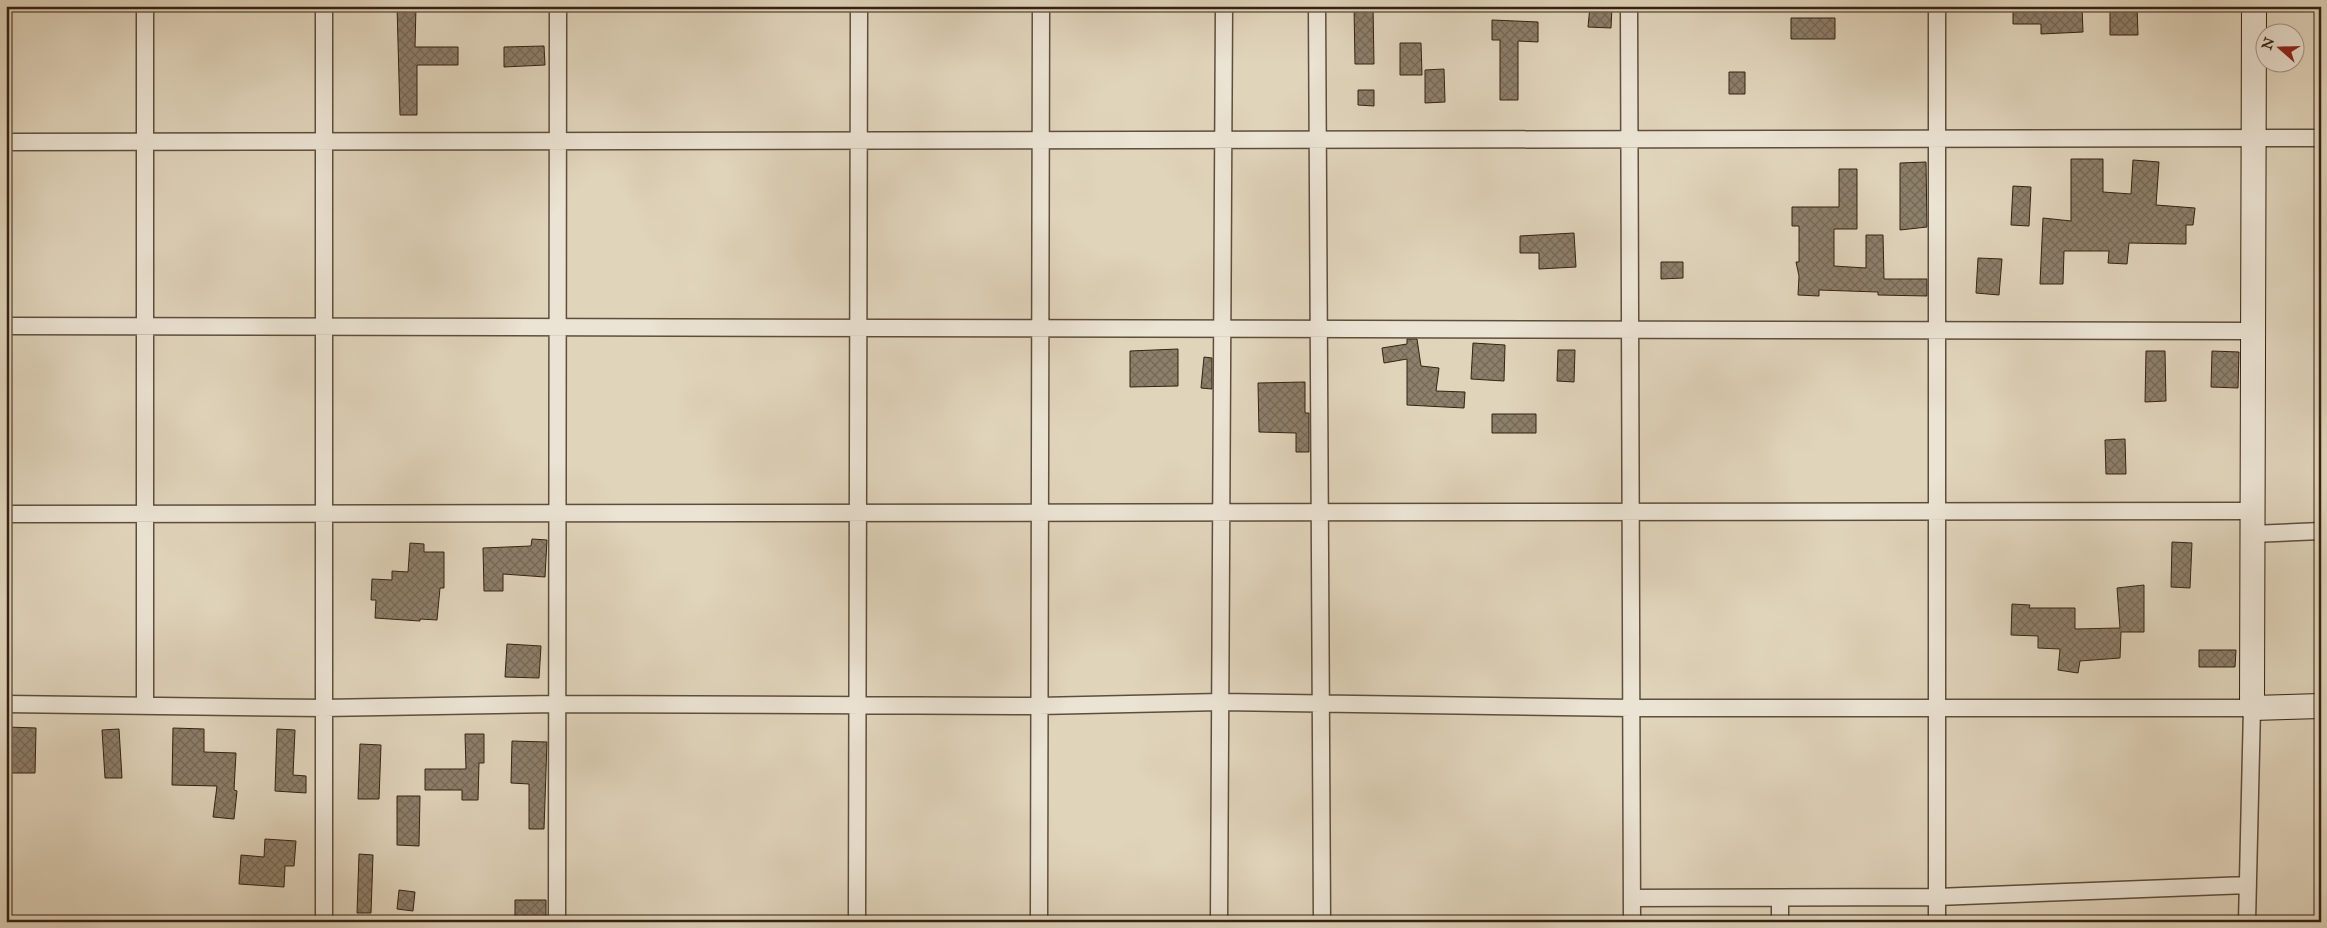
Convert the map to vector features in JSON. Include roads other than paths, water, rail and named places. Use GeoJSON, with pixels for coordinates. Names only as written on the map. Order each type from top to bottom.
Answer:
{"type":"FeatureCollection","features":[{"type":"Feature","properties":{"kind":"street"},"geometry":{"type":"LineString","coordinates":[[145,6],[145,705]]}},
{"type":"Feature","properties":{"kind":"street"},"geometry":{"type":"LineString","coordinates":[[324,6],[324,922]]}},
{"type":"Feature","properties":{"kind":"street"},"geometry":{"type":"LineString","coordinates":[[557,922],[558,6]]}},
{"type":"Feature","properties":{"kind":"street"},"geometry":{"type":"LineString","coordinates":[[857,922],[859,6]]}},
{"type":"Feature","properties":{"kind":"street"},"geometry":{"type":"LineString","coordinates":[[1039,922],[1041,6]]}},
{"type":"Feature","properties":{"kind":"street"},"geometry":{"type":"LineString","coordinates":[[1219,922],[1224,6]]}},
{"type":"Feature","properties":{"kind":"street"},"geometry":{"type":"LineString","coordinates":[[1317,6],[1322,922]]}},
{"type":"Feature","properties":{"kind":"street"},"geometry":{"type":"LineString","coordinates":[[1629,6],[1632,922]]}},
{"type":"Feature","properties":{"kind":"street"},"geometry":{"type":"LineString","coordinates":[[1937,6],[1937,922]]}},
{"type":"Feature","properties":{"kind":"street"},"geometry":{"type":"LineString","coordinates":[[2247,922],[2252,708],[2254,6]]}},
{"type":"Feature","properties":{"kind":"street"},"geometry":{"type":"LineString","coordinates":[[6,142],[2321,138]]}},
{"type":"Feature","properties":{"kind":"street"},"geometry":{"type":"LineString","coordinates":[[6,326],[2253,331]]}},
{"type":"Feature","properties":{"kind":"street"},"geometry":{"type":"LineString","coordinates":[[6,514],[1937,511],[2252,522],[2321,531]]}},
{"type":"Feature","properties":{"kind":"street"},"geometry":{"type":"LineString","coordinates":[[6,704],[323,708],[557,704],[1039,706],[1220,702],[1631,708],[1937,709],[2321,706]]}},
{"type":"Feature","properties":{"kind":"street"},"geometry":{"type":"LineString","coordinates":[[1632,898],[1937,897],[2248,885]]}},
{"type":"Feature","properties":{"kind":"street"},"geometry":{"type":"LineString","coordinates":[[1780,899],[1780,922]]}}]}
